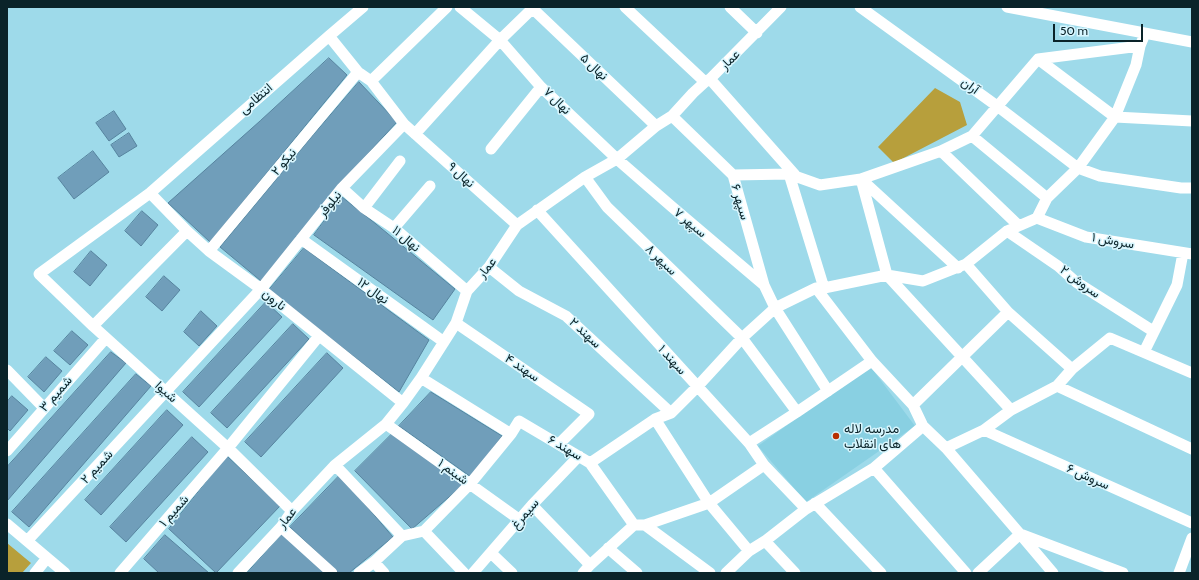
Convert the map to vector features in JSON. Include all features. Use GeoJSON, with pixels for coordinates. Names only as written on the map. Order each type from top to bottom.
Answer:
{"type":"FeatureCollection","features":[{"type":"Feature","properties":{"kind":"street","name":"انتظامی"},"geometry":{"type":"LineString","coordinates":[[39,274],[150,193],[364,7]]}},
{"type":"Feature","properties":{"kind":"street"},"geometry":{"type":"LineString","coordinates":[[371,81],[447,7]]}},
{"type":"Feature","properties":{"kind":"street","name":"نهال ۷"},"geometry":{"type":"LineString","coordinates":[[460,7],[500,40],[542,87],[617,159]]}},
{"type":"Feature","properties":{"kind":"street"},"geometry":{"type":"LineString","coordinates":[[415,134],[532,7]]}},
{"type":"Feature","properties":{"kind":"street","name":"نهال ۵"},"geometry":{"type":"LineString","coordinates":[[532,7],[656,126]]}},
{"type":"Feature","properties":{"kind":"street"},"geometry":{"type":"LineString","coordinates":[[625,7],[708,81],[792,174],[820,288],[872,361],[913,405],[923,426],[946,448],[1052,573]]}},
{"type":"Feature","properties":{"kind":"street"},"geometry":{"type":"LineString","coordinates":[[730,7],[757,33]]}},
{"type":"Feature","properties":{"kind":"street","name":"عمار"},"geometry":{"type":"LineString","coordinates":[[238,573],[281,527],[292,511],[336,466],[386,424],[403,403],[456,323],[468,291],[489,267],[517,225],[585,177],[617,159],[656,126],[672,116],[757,33],[781,7]]}},
{"type":"Feature","properties":{"kind":"street","name":"آران"},"geometry":{"type":"LineString","coordinates":[[860,7],[997,106],[1078,168],[1100,176],[1181,188],[1192,188]]}},
{"type":"Feature","properties":{"kind":"street"},"geometry":{"type":"LineString","coordinates":[[1007,7],[1192,42]]}},
{"type":"Feature","properties":{"kind":"street"},"geometry":{"type":"LineString","coordinates":[[590,463],[656,420],[671,413],[742,338],[775,308],[820,288],[887,275],[923,281],[962,266],[1007,231],[1037,218],[1047,198],[1078,168],[1115,117],[1136,65],[1140,46],[1145,34]]}},
{"type":"Feature","properties":{"kind":"street","name":"نهال ۹"},"geometry":{"type":"LineString","coordinates":[[329,36],[358,72],[371,81],[404,124],[517,225]]}},
{"type":"Feature","properties":{"kind":"street"},"geometry":{"type":"LineString","coordinates":[[733,175],[792,174],[820,185],[861,179],[941,151],[972,136],[1038,59],[1140,46]]}},
{"type":"Feature","properties":{"kind":"street"},"geometry":{"type":"LineString","coordinates":[[1038,59],[1115,117],[1192,122]]}},
{"type":"Feature","properties":{"kind":"street","name":"نیکو ۲"},"geometry":{"type":"LineString","coordinates":[[209,251],[358,72]]}},
{"type":"Feature","properties":{"kind":"street"},"geometry":{"type":"LineString","coordinates":[[491,149],[542,87]]}},
{"type":"Feature","properties":{"kind":"street","name":"سپهر ۶"},"geometry":{"type":"LineString","coordinates":[[672,116],[733,175],[764,285],[775,308],[828,391]]}},
{"type":"Feature","properties":{"kind":"street","name":"نیلوفر"},"geometry":{"type":"LineString","coordinates":[[261,289],[342,188],[404,124]]}},
{"type":"Feature","properties":{"kind":"street"},"geometry":{"type":"LineString","coordinates":[[972,136],[1047,198]]}},
{"type":"Feature","properties":{"kind":"street"},"geometry":{"type":"LineString","coordinates":[[941,151],[1018,225]]}},
{"type":"Feature","properties":{"kind":"street","name":"سپهر ۷"},"geometry":{"type":"LineString","coordinates":[[617,159],[764,285]]}},
{"type":"Feature","properties":{"kind":"street"},"geometry":{"type":"LineString","coordinates":[[364,208],[400,161]]}},
{"type":"Feature","properties":{"kind":"street","name":"سپهر ۸"},"geometry":{"type":"LineString","coordinates":[[585,177],[607,207],[742,338],[796,412]]}},
{"type":"Feature","properties":{"kind":"street"},"geometry":{"type":"LineString","coordinates":[[861,179],[962,266],[1008,312],[1072,369]]}},
{"type":"Feature","properties":{"kind":"street"},"geometry":{"type":"LineString","coordinates":[[861,179],[887,275],[1011,410]]}},
{"type":"Feature","properties":{"kind":"street"},"geometry":{"type":"LineString","coordinates":[[394,228],[430,186]]}},
{"type":"Feature","properties":{"kind":"street","name":"نهال ۱۱"},"geometry":{"type":"LineString","coordinates":[[342,188],[364,208],[394,228],[468,291]]}},
{"type":"Feature","properties":{"kind":"street","name":"نارون"},"geometry":{"type":"LineString","coordinates":[[150,193],[209,251],[261,289],[403,403]]}},
{"type":"Feature","properties":{"kind":"street","name":"سهند ۱"},"geometry":{"type":"LineString","coordinates":[[537,210],[748,443],[764,465],[811,506],[881,573]]}},
{"type":"Feature","properties":{"kind":"street","name":"سروش ۱"},"geometry":{"type":"LineString","coordinates":[[1037,218],[1086,237],[1187,254]]}},
{"type":"Feature","properties":{"kind":"street"},"geometry":{"type":"LineString","coordinates":[[93,326],[187,231]]}},
{"type":"Feature","properties":{"kind":"street","name":"سروش ۲"},"geometry":{"type":"LineString","coordinates":[[1007,231],[1058,266],[1076,282],[1153,331]]}},
{"type":"Feature","properties":{"kind":"street","name":"نهال ۱۲"},"geometry":{"type":"LineString","coordinates":[[301,239],[444,342]]}},
{"type":"Feature","properties":{"kind":"street"},"geometry":{"type":"LineString","coordinates":[[1144,352],[1153,331],[1177,285],[1187,254]]}},
{"type":"Feature","properties":{"kind":"street","name":"سهند ۲"},"geometry":{"type":"LineString","coordinates":[[489,267],[519,291],[566,316],[671,413]]}},
{"type":"Feature","properties":{"kind":"street","name":"شیوا"},"geometry":{"type":"LineString","coordinates":[[39,274],[106,338],[228,448],[292,511]]}},
{"type":"Feature","properties":{"kind":"street","name":"شمیم ۲"},"geometry":{"type":"LineString","coordinates":[[27,541],[261,289]]}},
{"type":"Feature","properties":{"kind":"street"},"geometry":{"type":"LineString","coordinates":[[913,405],[1008,312]]}},
{"type":"Feature","properties":{"kind":"street","name":"سهند ۴"},"geometry":{"type":"LineString","coordinates":[[456,323],[589,414],[559,444]]}},
{"type":"Feature","properties":{"kind":"street","name":"شمیم ۱"},"geometry":{"type":"LineString","coordinates":[[120,573],[228,448],[319,336]]}},
{"type":"Feature","properties":{"kind":"street","name":"شمیم ۳"},"geometry":{"type":"LineString","coordinates":[[9,445],[106,338]]}},
{"type":"Feature","properties":{"kind":"street"},"geometry":{"type":"LineString","coordinates":[[946,448],[984,430],[1011,410],[1057,386],[1072,369],[1110,338],[1192,373]]}},
{"type":"Feature","properties":{"kind":"street"},"geometry":{"type":"LineString","coordinates":[[748,443],[872,361]]}},
{"type":"Feature","properties":{"kind":"street"},"geometry":{"type":"LineString","coordinates":[[7,370],[44,408]]}},
{"type":"Feature","properties":{"kind":"street"},"geometry":{"type":"LineString","coordinates":[[359,573],[374,562],[402,536],[424,531],[470,484],[511,434],[421,378]]}},
{"type":"Feature","properties":{"kind":"street"},"geometry":{"type":"LineString","coordinates":[[1057,386],[1192,449]]}},
{"type":"Feature","properties":{"kind":"street"},"geometry":{"type":"LineString","coordinates":[[656,420],[709,503],[749,551]]}},
{"type":"Feature","properties":{"kind":"street","name":"سهند ۶"},"geometry":{"type":"LineString","coordinates":[[511,434],[519,421],[590,463],[634,525]]}},
{"type":"Feature","properties":{"kind":"street","name":"شبنم ۱"},"geometry":{"type":"LineString","coordinates":[[386,424],[520,520]]}},
{"type":"Feature","properties":{"kind":"street"},"geometry":{"type":"LineString","coordinates":[[726,573],[749,551],[765,541],[811,506],[874,468],[923,426]]}},
{"type":"Feature","properties":{"kind":"street","name":"سروش ۶"},"geometry":{"type":"LineString","coordinates":[[984,430],[1192,523]]}},
{"type":"Feature","properties":{"kind":"street","name":"سیمرغ"},"geometry":{"type":"LineString","coordinates":[[473,573],[532,505],[579,456]]}},
{"type":"Feature","properties":{"kind":"street"},"geometry":{"type":"LineString","coordinates":[[532,505],[586,569],[634,525],[646,525],[709,503],[764,465]]}},
{"type":"Feature","properties":{"kind":"street"},"geometry":{"type":"LineString","coordinates":[[336,466],[402,536]]}},
{"type":"Feature","properties":{"kind":"street"},"geometry":{"type":"LineString","coordinates":[[874,468],[966,573]]}},
{"type":"Feature","properties":{"kind":"street"},"geometry":{"type":"LineString","coordinates":[[7,524],[65,573]]}},
{"type":"Feature","properties":{"kind":"street"},"geometry":{"type":"LineString","coordinates":[[646,525],[710,573]]}},
{"type":"Feature","properties":{"kind":"street"},"geometry":{"type":"LineString","coordinates":[[281,527],[332,573]]}},
{"type":"Feature","properties":{"kind":"street"},"geometry":{"type":"LineString","coordinates":[[424,531],[464,573]]}},
{"type":"Feature","properties":{"kind":"street"},"geometry":{"type":"LineString","coordinates":[[978,573],[1020,534]]}},
{"type":"Feature","properties":{"kind":"street"},"geometry":{"type":"LineString","coordinates":[[1020,534],[1123,573]]}},
{"type":"Feature","properties":{"kind":"street"},"geometry":{"type":"LineString","coordinates":[[1179,573],[1192,538]]}},
{"type":"Feature","properties":{"kind":"street"},"geometry":{"type":"LineString","coordinates":[[765,541],[795,573]]}},
{"type":"Feature","properties":{"kind":"street"},"geometry":{"type":"LineString","coordinates":[[608,548],[636,573]]}},
{"type":"Feature","properties":{"kind":"street"},"geometry":{"type":"LineString","coordinates":[[491,553],[512,573]]}},
{"type":"Feature","properties":{"kind":"street"},"geometry":{"type":"LineString","coordinates":[[35,573],[47,558]]}},
{"type":"Feature","properties":{"kind":"street"},"geometry":{"type":"LineString","coordinates":[[374,562],[384,573]]}},
{"type":"Feature","properties":{"kind":"shaded area"},"geometry":{"type":"Polygon","coordinates":[[[935,88],[960,102],[967,125],[894,163],[878,147],[935,88]]]}},
{"type":"Feature","properties":{"kind":"shaded area","name":"مدرسه لاله های انقلاب"},"geometry":{"type":"Polygon","coordinates":[[[870,366],[915,426],[806,502],[758,446],[870,366]]]}},
{"type":"Feature","properties":{"kind":"shaded area"},"geometry":{"type":"Polygon","coordinates":[[[7,543],[31,563],[22,573],[7,573],[7,543]]]}},
{"type":"Feature","properties":{"kind":"building"},"geometry":{"type":"Polygon","coordinates":[[[329,58],[347,75],[210,242],[168,203],[329,58]]]}},
{"type":"Feature","properties":{"kind":"building"},"geometry":{"type":"Polygon","coordinates":[[[359,82],[397,122],[361,161],[261,281],[220,247],[359,82]]]}},
{"type":"Feature","properties":{"kind":"building"},"geometry":{"type":"Polygon","coordinates":[[[114,111],[126,129],[109,141],[96,123],[114,111]]]}},
{"type":"Feature","properties":{"kind":"building"},"geometry":{"type":"Polygon","coordinates":[[[129,133],[137,146],[119,157],[111,145],[129,133]]]}},
{"type":"Feature","properties":{"kind":"building"},"geometry":{"type":"Polygon","coordinates":[[[93,151],[109,172],[74,199],[58,178],[93,151]]]}},
{"type":"Feature","properties":{"kind":"building"},"geometry":{"type":"Polygon","coordinates":[[[342,197],[455,289],[433,320],[314,235],[342,197]]]}},
{"type":"Feature","properties":{"kind":"building"},"geometry":{"type":"Polygon","coordinates":[[[142,211],[158,225],[141,246],[125,231],[142,211]]]}},
{"type":"Feature","properties":{"kind":"building"},"geometry":{"type":"Polygon","coordinates":[[[304,248],[429,340],[399,392],[269,290],[304,248]]]}},
{"type":"Feature","properties":{"kind":"building"},"geometry":{"type":"Polygon","coordinates":[[[91,251],[107,265],[90,286],[74,272],[91,251]]]}},
{"type":"Feature","properties":{"kind":"building"},"geometry":{"type":"Polygon","coordinates":[[[164,276],[180,290],[162,311],[146,297],[164,276]]]}},
{"type":"Feature","properties":{"kind":"building"},"geometry":{"type":"Polygon","coordinates":[[[266,302],[282,317],[199,407],[183,392],[266,302]]]}},
{"type":"Feature","properties":{"kind":"building"},"geometry":{"type":"Polygon","coordinates":[[[201,311],[217,326],[199,346],[184,332],[201,311]]]}},
{"type":"Feature","properties":{"kind":"building"},"geometry":{"type":"Polygon","coordinates":[[[293,324],[309,339],[227,428],[211,413],[293,324]]]}},
{"type":"Feature","properties":{"kind":"building"},"geometry":{"type":"Polygon","coordinates":[[[72,331],[88,345],[70,365],[54,351],[72,331]]]}},
{"type":"Feature","properties":{"kind":"building"},"geometry":{"type":"Polygon","coordinates":[[[111,352],[126,363],[7,501],[7,467],[111,352]]]}},
{"type":"Feature","properties":{"kind":"building"},"geometry":{"type":"Polygon","coordinates":[[[327,353],[343,368],[261,457],[245,442],[327,353]]]}},
{"type":"Feature","properties":{"kind":"building"},"geometry":{"type":"Polygon","coordinates":[[[46,357],[62,371],[44,392],[28,377],[46,357]]]}},
{"type":"Feature","properties":{"kind":"building"},"geometry":{"type":"Polygon","coordinates":[[[136,374],[151,386],[29,527],[12,512],[136,374]]]}},
{"type":"Feature","properties":{"kind":"building"},"geometry":{"type":"Polygon","coordinates":[[[431,392],[502,436],[471,477],[399,426],[431,392]]]}},
{"type":"Feature","properties":{"kind":"building"},"geometry":{"type":"Polygon","coordinates":[[[12,396],[28,410],[10,431],[7,428],[7,402],[12,396]]]}},
{"type":"Feature","properties":{"kind":"building"},"geometry":{"type":"Polygon","coordinates":[[[167,410],[183,425],[101,515],[85,500],[167,410]]]}},
{"type":"Feature","properties":{"kind":"building"},"geometry":{"type":"Polygon","coordinates":[[[393,433],[463,485],[412,529],[355,471],[393,433]]]}},
{"type":"Feature","properties":{"kind":"building"},"geometry":{"type":"Polygon","coordinates":[[[192,437],[208,452],[126,542],[110,527],[192,437]]]}},
{"type":"Feature","properties":{"kind":"building"},"geometry":{"type":"Polygon","coordinates":[[[227,456],[280,506],[216,573],[169,529],[227,456]]]}},
{"type":"Feature","properties":{"kind":"building"},"geometry":{"type":"Polygon","coordinates":[[[340,475],[393,537],[349,573],[339,573],[290,527],[340,475]]]}},
{"type":"Feature","properties":{"kind":"building"},"geometry":{"type":"Polygon","coordinates":[[[283,533],[327,573],[247,573],[283,533]]]}},
{"type":"Feature","properties":{"kind":"building"},"geometry":{"type":"Polygon","coordinates":[[[165,535],[209,573],[159,573],[144,559],[165,535]]]}},
{"type":"Feature","properties":{"kind":"place","name":"مدرسه لاله های انقلاب"},"geometry":{"type":"Point","coordinates":[836,436]}}]}
